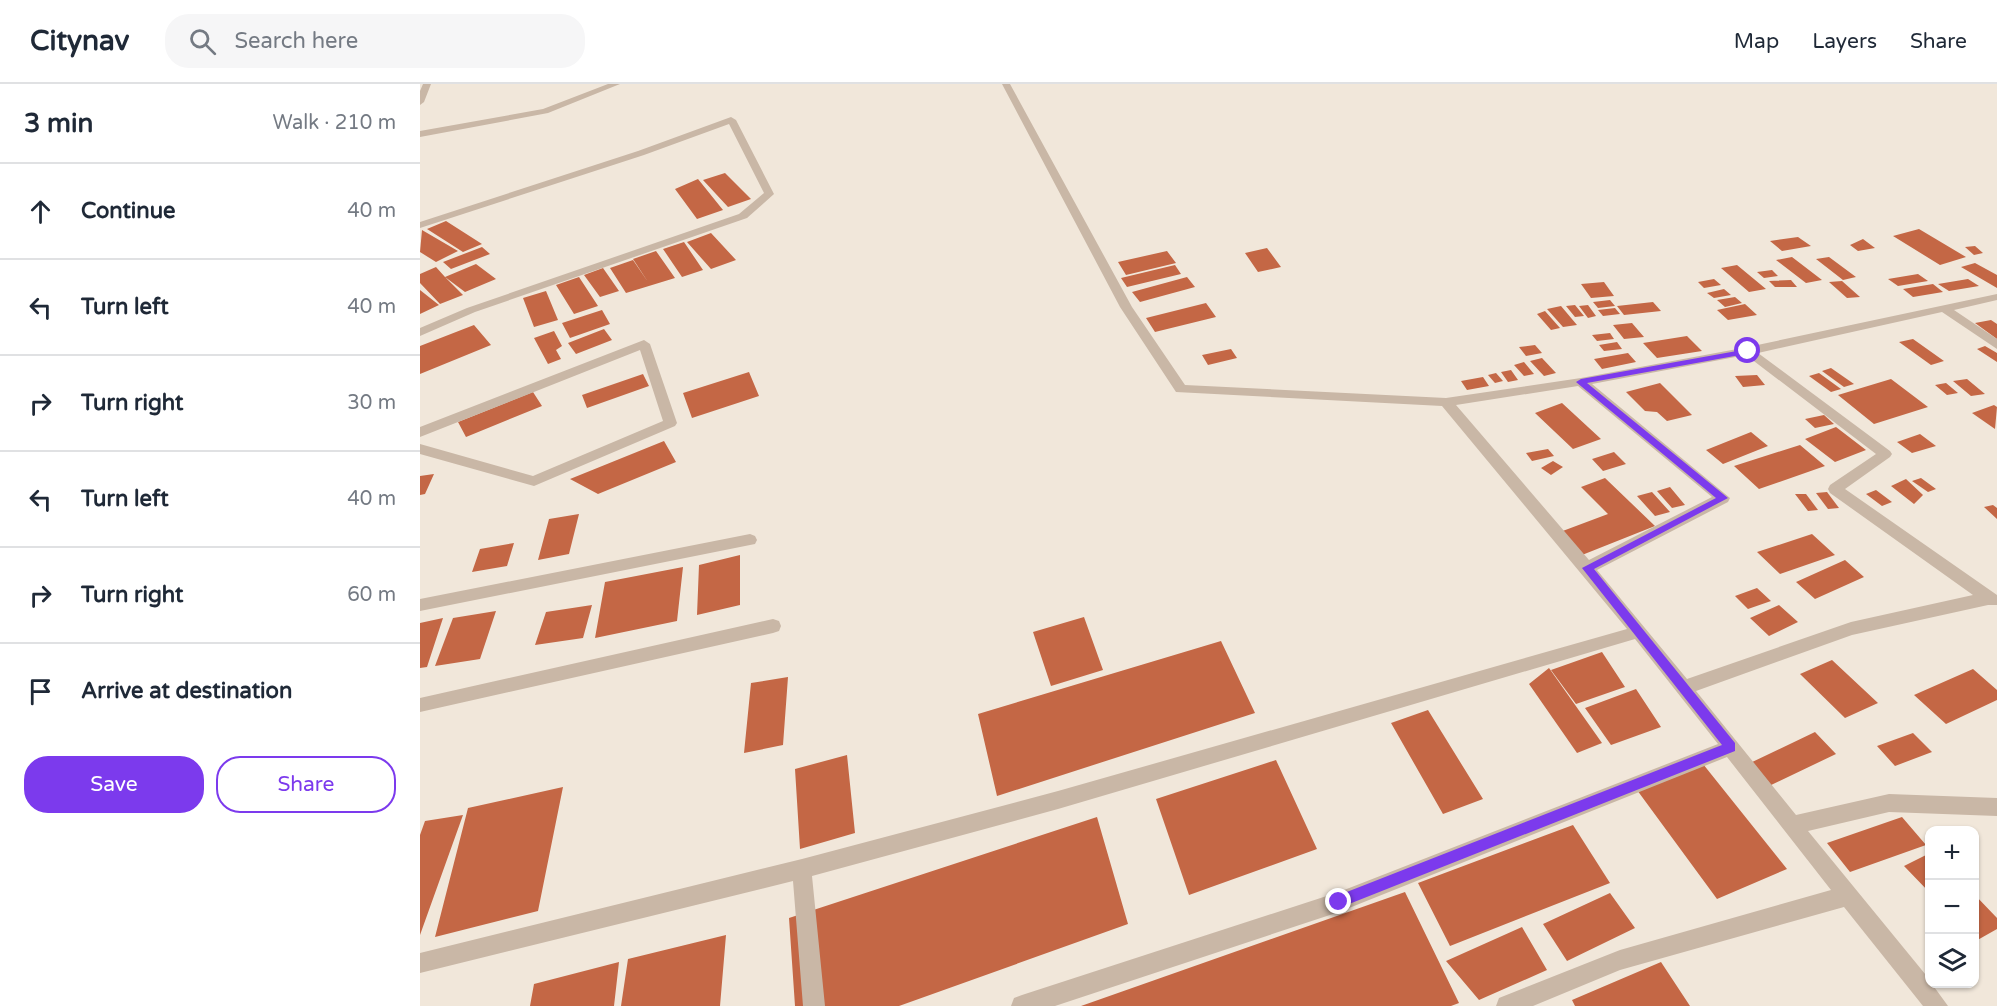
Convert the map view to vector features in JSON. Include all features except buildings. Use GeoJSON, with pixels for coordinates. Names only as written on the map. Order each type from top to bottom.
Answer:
{"type":"FeatureCollection","features":[{"type":"Feature","properties":{"kind":"street"},"geometry":{"type":"LineString","coordinates":[[420,102],[427,84]]}},
{"type":"Feature","properties":{"kind":"street"},"geometry":{"type":"LineString","coordinates":[[420,134],[545,111],[616,84]]}},
{"type":"Feature","properties":{"kind":"street"},"geometry":{"type":"LineString","coordinates":[[1006,84],[1126,307],[1181,389],[1446,402],[1581,382],[1748,351],[1997,297]]}},
{"type":"Feature","properties":{"kind":"street"},"geometry":{"type":"LineString","coordinates":[[420,225],[640,153],[731,120],[769,195],[743,216],[483,306],[420,332]]}},
{"type":"Feature","properties":{"kind":"street"},"geometry":{"type":"LineString","coordinates":[[1943,308],[1997,345]]}},
{"type":"Feature","properties":{"kind":"street"},"geometry":{"type":"LineString","coordinates":[[420,432],[644,344],[670,423],[534,481],[420,449]]}},
{"type":"Feature","properties":{"kind":"street"},"geometry":{"type":"LineString","coordinates":[[1748,351],[1885,454],[1835,489],[1993,601]]}},
{"type":"Feature","properties":{"kind":"street"},"geometry":{"type":"LineString","coordinates":[[1581,382],[1723,498],[1587,568]]}},
{"type":"Feature","properties":{"kind":"street"},"geometry":{"type":"LineString","coordinates":[[1446,402],[1587,568],[1937,1006]]}},
{"type":"Feature","properties":{"kind":"street"},"geometry":{"type":"LineString","coordinates":[[420,605],[750,540]]}},
{"type":"Feature","properties":{"kind":"street"},"geometry":{"type":"LineString","coordinates":[[1683,687],[1851,629],[1993,601]]}},
{"type":"Feature","properties":{"kind":"street"},"geometry":{"type":"LineString","coordinates":[[420,705],[773,626]]}},
{"type":"Feature","properties":{"kind":"street"},"geometry":{"type":"LineString","coordinates":[[420,963],[802,869],[1058,800],[1638,632]]}},
{"type":"Feature","properties":{"kind":"street"},"geometry":{"type":"LineString","coordinates":[[1022,1006],[1339,902],[1731,747]]}},
{"type":"Feature","properties":{"kind":"street"},"geometry":{"type":"LineString","coordinates":[[1794,825],[1889,803],[1997,807]]}},
{"type":"Feature","properties":{"kind":"street"},"geometry":{"type":"LineString","coordinates":[[802,869],[814,1006]]}},
{"type":"Feature","properties":{"kind":"street"},"geometry":{"type":"LineString","coordinates":[[1507,1006],[1620,960],[1847,896]]}},
{"type":"Feature","properties":{"kind":"route"},"geometry":{"type":"LineString","coordinates":[[1339,902],[1731,747],[1587,568],[1723,498],[1581,382],[1748,351]]}}]}
